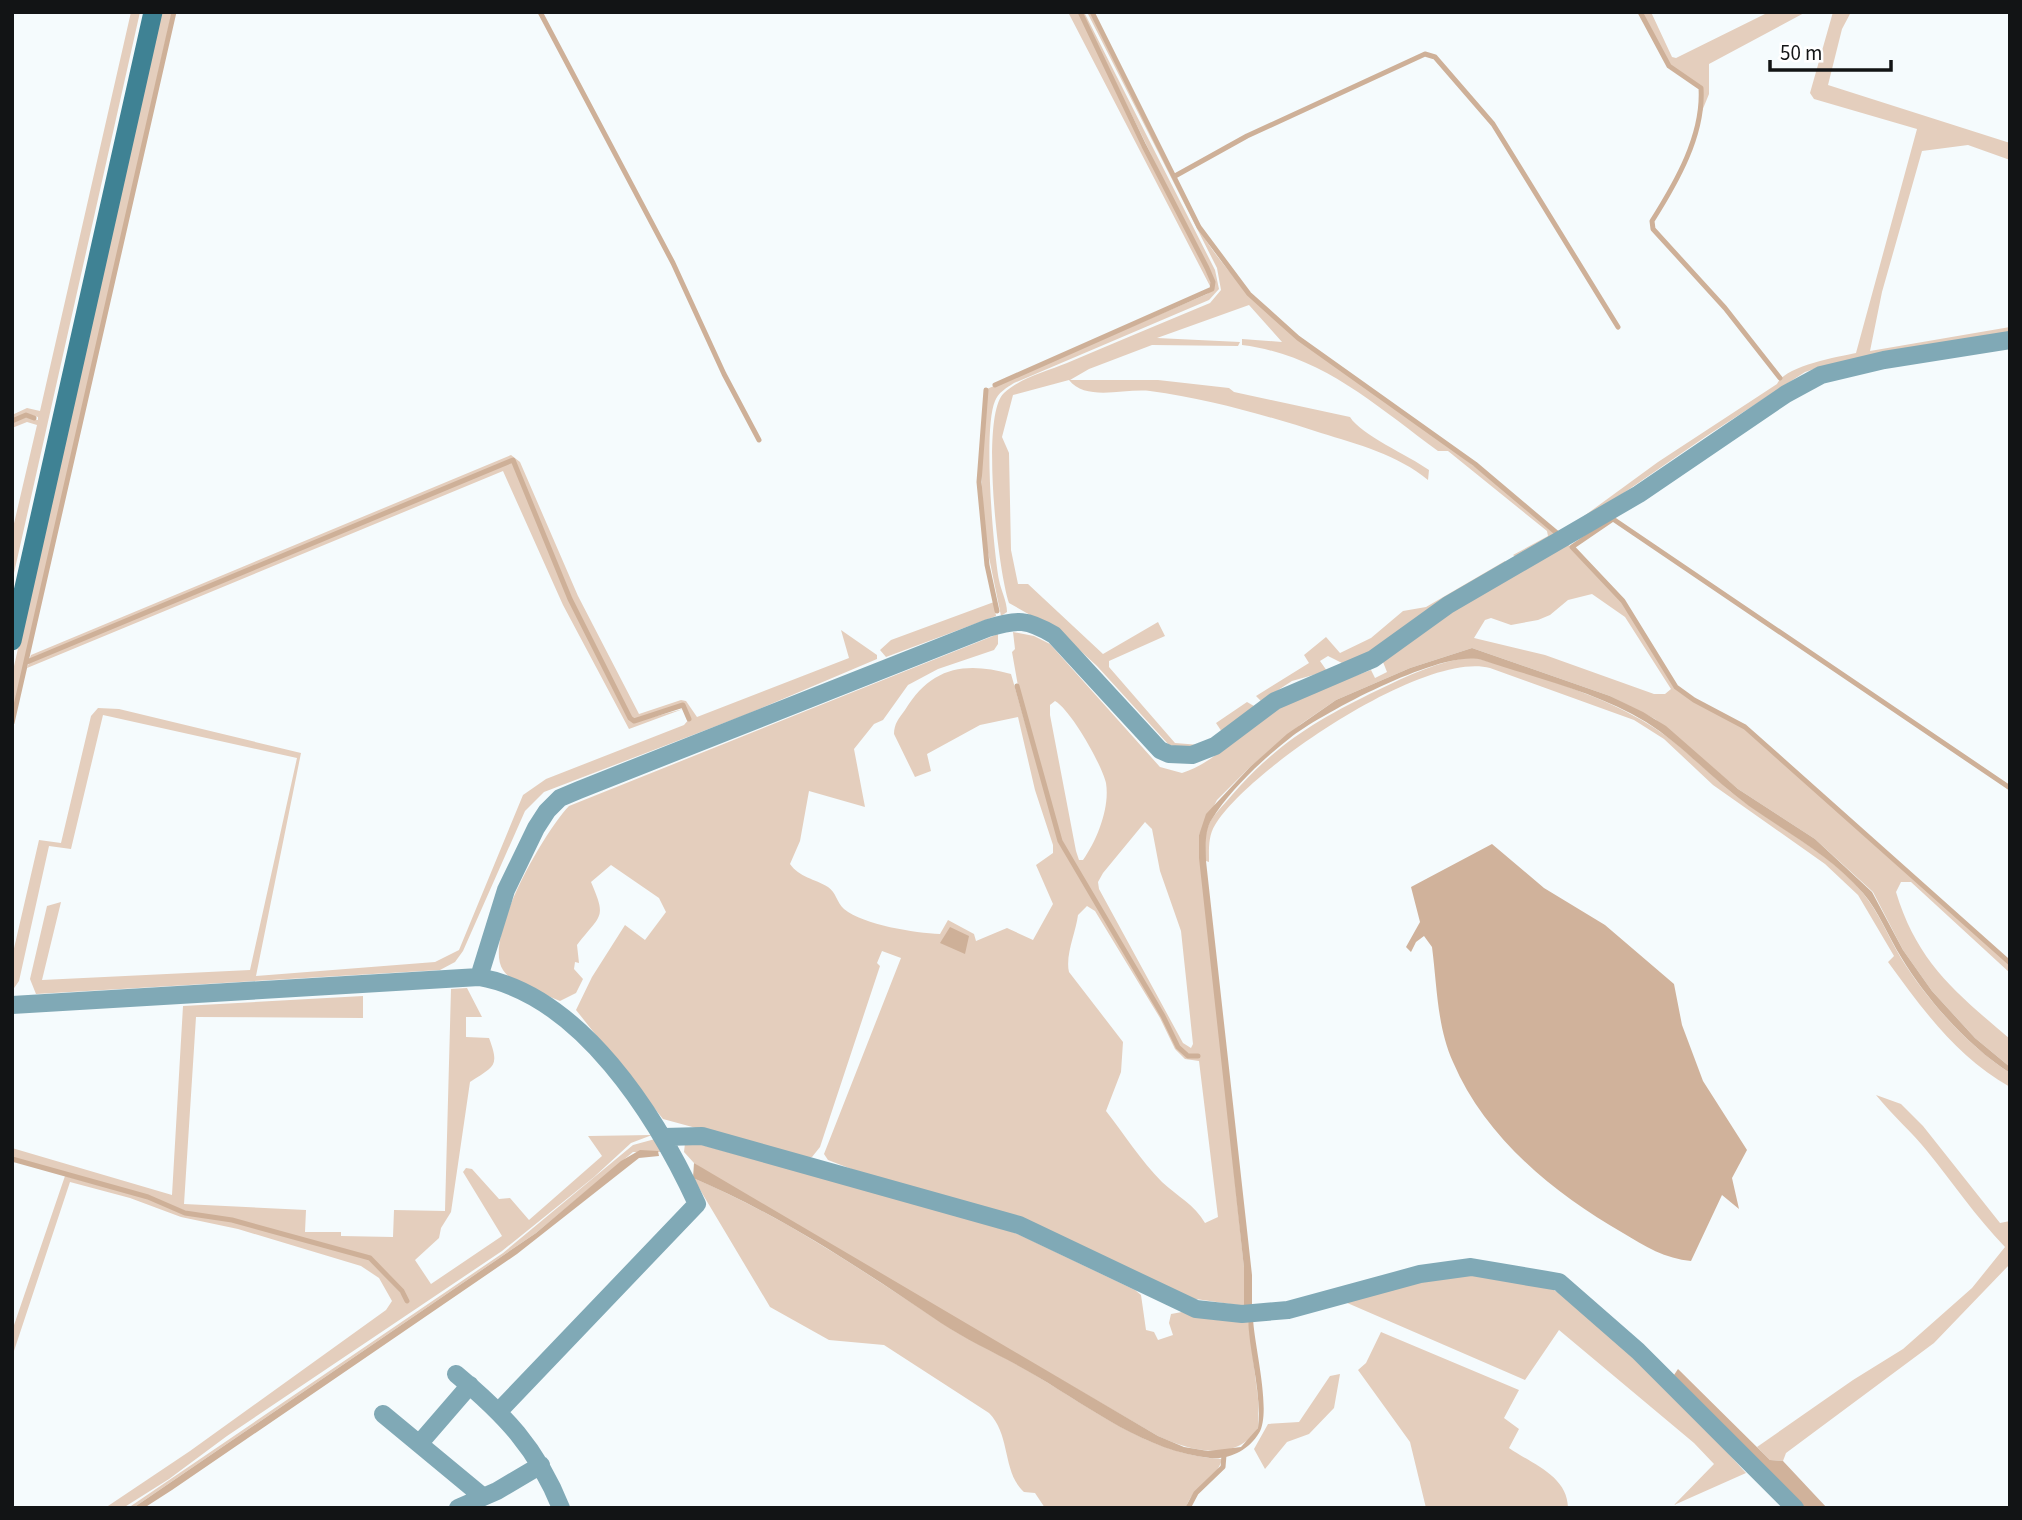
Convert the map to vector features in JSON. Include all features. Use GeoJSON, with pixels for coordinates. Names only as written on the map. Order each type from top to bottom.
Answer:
{"type":"FeatureCollection","features":[{"type":"Feature","properties":{"kind":"main road"},"geometry":{"type":"LineString","coordinates":[[12,642],[153,12]]}},
{"type":"Feature","properties":{"kind":"street"},"geometry":{"type":"LineString","coordinates":[[479,977],[506,890],[547,811],[560,798],[597,782],[988,628],[1016,620],[1037,625],[1054,635],[1160,750],[1169,754],[1192,755],[1215,746],[1275,701],[1373,659],[1448,606],[1639,494],[1786,394],[1821,375],[1884,360],[2010,340]]}},
{"type":"Feature","properties":{"kind":"street"},"geometry":{"type":"LineString","coordinates":[[12,1005],[479,977],[527,992],[565,1018],[617,1073],[664,1137],[697,1204],[500,1410]]}},
{"type":"Feature","properties":{"kind":"street"},"geometry":{"type":"LineString","coordinates":[[664,1137],[702,1136],[1019,1225],[1196,1310],[1242,1314],[1288,1310],[1420,1274],[1471,1267],[1559,1282],[1638,1351],[1795,1508]]}},
{"type":"Feature","properties":{"kind":"street"},"geometry":{"type":"LineString","coordinates":[[419,1444],[463,1380],[500,1410],[541,1465],[561,1508]]}},
{"type":"Feature","properties":{"kind":"street"},"geometry":{"type":"LineString","coordinates":[[383,1414],[482,1496]]}},
{"type":"Feature","properties":{"kind":"street"},"geometry":{"type":"LineString","coordinates":[[458,1508],[541,1465]]}},
{"type":"Feature","properties":{"kind":"shaded area"},"geometry":{"type":"Polygon","coordinates":[[[131,12],[140,12],[12,582],[12,532],[37,425],[27,422],[12,428],[12,423],[26,417],[38,420],[38,417],[27,414],[12,420],[12,415],[27,408],[40,411],[131,12]]]}},
{"type":"Feature","properties":{"kind":"shaded area"},"geometry":{"type":"Polygon","coordinates":[[[162,12],[172,12],[12,718],[12,675],[162,12]]]}},
{"type":"Feature","properties":{"kind":"shaded area"},"geometry":{"type":"Polygon","coordinates":[[[1068,12],[1079,12],[1143,147],[1206,269],[1212,282],[1211,288],[1068,12]]]}},
{"type":"Feature","properties":{"kind":"shaded area"},"geometry":{"type":"Polygon","coordinates":[[[1081,12],[1084,12],[1215,270],[1219,289],[1209,300],[1014,383],[996,398],[991,415],[989,461],[997,564],[1007,608],[1007,612],[1001,616],[983,528],[981,443],[987,389],[1207,294],[1213,289],[1214,282],[1081,12]]]}},
{"type":"Feature","properties":{"kind":"shaded area"},"geometry":{"type":"Polygon","coordinates":[[[1087,12],[1090,12],[1198,228],[1244,288],[1300,339],[1441,441],[1558,535],[1658,462],[1777,384],[1790,372],[1812,363],[1856,353],[1917,129],[1814,99],[1810,93],[1833,12],[1851,12],[1842,29],[1828,85],[2010,143],[2010,160],[1968,145],[1922,151],[1882,292],[1870,351],[2010,327],[2010,332],[1823,366],[1805,372],[1561,536],[1516,557],[1513,555],[1548,536],[1547,531],[1448,451],[1438,451],[1347,385],[1298,359],[1242,345],[1242,339],[1282,342],[1249,305],[1157,338],[1240,342],[1238,346],[1152,345],[1089,369],[1070,380],[1158,380],[1229,388],[1234,392],[1350,417],[1374,438],[1429,470],[1428,480],[1404,464],[1363,446],[1194,398],[1150,391],[1085,391],[1069,380],[1013,395],[1002,437],[1009,453],[1011,550],[1018,584],[1028,584],[1103,654],[1158,622],[1165,636],[1109,661],[1109,667],[1175,743],[1200,745],[1188,750],[1169,745],[1097,666],[1060,632],[1009,603],[996,528],[993,431],[997,407],[1004,393],[1034,375],[1210,303],[1221,290],[1217,268],[1087,12]]]}},
{"type":"Feature","properties":{"kind":"shaded area"},"geometry":{"type":"Polygon","coordinates":[[[1642,12],[1651,12],[1672,57],[1676,58],[1769,12],[1806,12],[1709,64],[1709,94],[1700,116],[1702,88],[1670,65],[1642,12]]]}},
{"type":"Feature","properties":{"kind":"shaded area"},"geometry":{"type":"Polygon","coordinates":[[[511,455],[520,462],[578,596],[639,714],[681,700],[686,701],[697,717],[849,658],[841,630],[877,655],[877,659],[745,715],[544,792],[525,811],[463,951],[455,962],[440,970],[36,994],[30,979],[47,906],[61,902],[42,980],[250,970],[297,758],[103,715],[71,849],[49,846],[19,981],[12,991],[12,957],[39,840],[61,843],[91,716],[98,708],[119,709],[301,753],[256,976],[435,962],[459,950],[523,795],[546,779],[684,725],[690,718],[683,704],[634,720],[631,717],[571,598],[514,459],[29,660],[31,655],[511,455]]]}},
{"type":"Feature","properties":{"kind":"shaded area"},"geometry":{"type":"Polygon","coordinates":[[[512,461],[569,600],[629,718],[634,722],[683,709],[629,729],[563,605],[503,471],[27,668],[29,663],[512,461]]]}},
{"type":"Feature","properties":{"kind":"shaded area"},"geometry":{"type":"Polygon","coordinates":[[[1568,544],[1622,602],[1675,688],[1744,728],[2010,964],[2010,973],[1911,882],[1901,882],[1896,892],[1915,938],[1927,957],[1956,991],[2010,1039],[2010,1067],[1975,1038],[1932,991],[1903,950],[1873,892],[1815,839],[1738,789],[1655,719],[1610,696],[1472,648],[1410,668],[1336,700],[1301,724],[1250,767],[1217,800],[1199,835],[1244,1268],[1244,1306],[1189,1298],[828,1160],[824,1154],[901,958],[882,951],[877,963],[880,966],[820,1147],[812,1157],[806,1158],[663,1119],[576,1010],[592,977],[625,925],[645,940],[666,912],[659,898],[611,865],[591,882],[600,910],[596,921],[577,945],[579,963],[575,962],[574,969],[583,979],[576,993],[560,1001],[521,985],[503,970],[499,955],[501,934],[508,911],[532,860],[569,806],[998,634],[998,644],[994,650],[938,669],[908,685],[883,720],[874,724],[854,749],[865,807],[809,791],[800,841],[790,864],[803,875],[831,889],[844,909],[864,920],[904,930],[940,934],[948,920],[974,934],[976,941],[1007,928],[1033,940],[1053,904],[1036,865],[1053,853],[1053,845],[1035,790],[1018,717],[980,725],[927,754],[931,771],[915,777],[894,734],[897,721],[915,696],[938,676],[964,668],[1011,674],[1059,841],[1162,1016],[1177,1047],[1187,1057],[1198,1057],[1183,1052],[1179,1046],[1164,1015],[1061,840],[1018,686],[1012,652],[1015,649],[1013,632],[1034,636],[1050,644],[1160,767],[1182,773],[1219,753],[1263,716],[1286,703],[1371,670],[1375,678],[1387,672],[1383,662],[1426,627],[1568,544]],[[1592,594],[1568,600],[1550,615],[1538,620],[1511,625],[1491,618],[1485,620],[1474,638],[1545,655],[1654,694],[1665,694],[1671,689],[1625,617],[1592,594]],[[1055,701],[1050,705],[1076,851],[1079,860],[1083,860],[1101,823],[1106,803],[1106,783],[1077,726],[1062,706],[1055,701]],[[1145,822],[1098,882],[1099,889],[1183,1043],[1191,1048],[1193,1044],[1181,931],[1160,871],[1152,829],[1145,822]],[[1087,906],[1078,915],[1070,951],[1069,972],[1123,1042],[1121,1072],[1106,1111],[1154,1174],[1191,1206],[1205,1223],[1218,1217],[1199,1061],[1185,1059],[1175,1049],[1160,1018],[1095,911],[1087,906]]]}},
{"type":"Feature","properties":{"kind":"shaded area"},"geometry":{"type":"Polygon","coordinates":[[[1505,561],[1505,567],[1373,653],[1342,663],[1328,656],[1320,661],[1327,671],[1292,681],[1261,701],[1256,696],[1309,663],[1304,655],[1326,637],[1340,653],[1371,638],[1403,611],[1426,607],[1505,561]]]}},
{"type":"Feature","properties":{"kind":"shaded area"},"geometry":{"type":"Polygon","coordinates":[[[994,602],[996,616],[886,657],[880,650],[891,640],[994,602]]]}},
{"type":"Feature","properties":{"kind":"shaded area"},"geometry":{"type":"Polygon","coordinates":[[[1472,648],[1610,696],[1643,712],[1666,726],[1738,789],[1815,839],[1872,892],[1903,950],[1932,991],[1975,1038],[2010,1067],[2010,1073],[1979,1050],[1936,1005],[1901,957],[1869,900],[1851,880],[1809,846],[1736,796],[1660,731],[1627,711],[1587,694],[1482,660],[1464,659],[1440,664],[1355,699],[1290,738],[1238,786],[1212,819],[1208,829],[1206,861],[1252,1275],[1252,1307],[1244,1306],[1244,1268],[1199,858],[1199,835],[1206,814],[1250,767],[1287,734],[1336,700],[1410,668],[1472,648]]]}},
{"type":"Feature","properties":{"kind":"shaded area"},"geometry":{"type":"Polygon","coordinates":[[[1473,657],[1567,687],[1636,717],[1680,747],[1738,797],[1838,868],[1863,893],[1901,958],[1936,1006],[1979,1050],[2010,1073],[2010,1087],[1974,1062],[1928,1015],[1888,962],[1894,956],[1858,895],[1825,864],[1713,785],[1664,739],[1634,720],[1490,668],[1461,667],[1424,677],[1383,695],[1300,746],[1263,774],[1234,801],[1213,829],[1209,843],[1209,862],[1206,861],[1205,841],[1211,820],[1248,777],[1299,734],[1336,711],[1412,674],[1436,665],[1473,657]]]}},
{"type":"Feature","properties":{"kind":"shaded area"},"geometry":{"type":"Polygon","coordinates":[[[1247,702],[1254,706],[1222,732],[1216,723],[1247,702]]]}},
{"type":"Feature","properties":{"kind":"shaded area"},"geometry":{"type":"Polygon","coordinates":[[[1492,844],[1544,888],[1605,925],[1674,984],[1682,1025],[1703,1081],[1747,1150],[1732,1178],[1739,1209],[1722,1195],[1691,1261],[1664,1255],[1639,1243],[1571,1200],[1547,1181],[1502,1139],[1483,1115],[1453,1062],[1441,1020],[1432,947],[1424,936],[1416,942],[1411,952],[1406,947],[1420,922],[1411,887],[1492,844]]]}},
{"type":"Feature","properties":{"kind":"shaded area"},"geometry":{"type":"Polygon","coordinates":[[[950,927],[969,936],[965,954],[940,943],[950,927]]]}},
{"type":"Feature","properties":{"kind":"shaded area"},"geometry":{"type":"Polygon","coordinates":[[[467,988],[482,1017],[466,1017],[466,1037],[489,1038],[494,1060],[489,1069],[470,1082],[451,1212],[441,1228],[439,1238],[415,1260],[431,1284],[502,1236],[463,1172],[466,1168],[472,1169],[499,1199],[510,1198],[529,1220],[602,1156],[588,1136],[652,1135],[631,1143],[594,1177],[502,1251],[227,1436],[169,1479],[123,1508],[105,1508],[190,1451],[386,1310],[392,1301],[379,1278],[361,1266],[238,1229],[181,1217],[130,1198],[70,1182],[12,1357],[12,1331],[65,1176],[147,1198],[193,1216],[232,1221],[369,1259],[408,1301],[403,1290],[370,1257],[233,1219],[193,1214],[148,1196],[12,1158],[12,1148],[172,1195],[183,1006],[363,996],[363,1018],[196,1017],[184,1204],[306,1210],[305,1232],[393,1237],[394,1210],[445,1211],[451,989],[467,988]]]}},
{"type":"Feature","properties":{"kind":"shaded area"},"geometry":{"type":"Polygon","coordinates":[[[1876,1095],[1901,1104],[1923,1126],[2000,1223],[2010,1221],[2010,1264],[1934,1343],[1786,1453],[1783,1461],[1770,1460],[1757,1447],[1853,1380],[1903,1349],[1972,1288],[2005,1247],[1921,1144],[1876,1095]]]}},
{"type":"Feature","properties":{"kind":"shaded area"},"geometry":{"type":"Polygon","coordinates":[[[655,1139],[663,1152],[633,1152],[536,1233],[133,1508],[128,1508],[503,1253],[633,1145],[655,1139]]]}},
{"type":"Feature","properties":{"kind":"shaded area"},"geometry":{"type":"Polygon","coordinates":[[[685,1143],[695,1143],[997,1226],[1020,1235],[1135,1290],[1141,1295],[1146,1330],[1154,1332],[1158,1340],[1173,1335],[1169,1323],[1171,1314],[1182,1312],[1215,1320],[1248,1317],[1258,1399],[1258,1428],[1249,1439],[1225,1450],[1198,1449],[1158,1436],[719,1181],[684,1152],[685,1143]]]}},
{"type":"Feature","properties":{"kind":"shaded area"},"geometry":{"type":"Polygon","coordinates":[[[640,1150],[658,1151],[659,1156],[639,1158],[517,1254],[172,1490],[144,1508],[133,1508],[536,1233],[621,1161],[640,1150]]]}},
{"type":"Feature","properties":{"kind":"shaded area"},"geometry":{"type":"Polygon","coordinates":[[[694,1163],[1158,1436],[1184,1447],[1208,1451],[1241,1447],[1258,1428],[1258,1401],[1248,1317],[1253,1318],[1264,1410],[1259,1433],[1244,1449],[1217,1458],[1186,1454],[1142,1438],[953,1330],[789,1226],[693,1178],[694,1163]]]}},
{"type":"Feature","properties":{"kind":"shaded area"},"geometry":{"type":"Polygon","coordinates":[[[693,1178],[790,1226],[953,1330],[1122,1428],[1170,1449],[1222,1459],[1219,1466],[1193,1494],[1186,1508],[1045,1508],[1035,1493],[1024,1492],[1017,1484],[1001,1432],[989,1413],[884,1345],[829,1340],[770,1307],[693,1178]]]}},
{"type":"Feature","properties":{"kind":"shaded area"},"geometry":{"type":"Polygon","coordinates":[[[1462,1271],[1547,1286],[1559,1293],[1669,1388],[1746,1473],[1674,1505],[1714,1464],[1694,1443],[1559,1330],[1525,1380],[1345,1302],[1462,1271]]]}},
{"type":"Feature","properties":{"kind":"shaded area"},"geometry":{"type":"Polygon","coordinates":[[[1381,1332],[1519,1390],[1504,1418],[1519,1429],[1509,1448],[1555,1479],[1562,1487],[1568,1508],[1426,1508],[1410,1442],[1358,1370],[1366,1363],[1381,1332]]]}},
{"type":"Feature","properties":{"kind":"shaded area"},"geometry":{"type":"Polygon","coordinates":[[[1678,1369],[1770,1460],[1783,1461],[1827,1508],[1804,1508],[1674,1375],[1678,1369]]]}},
{"type":"Feature","properties":{"kind":"shaded area"},"geometry":{"type":"Polygon","coordinates":[[[1340,1374],[1334,1408],[1309,1434],[1287,1442],[1265,1469],[1254,1449],[1268,1424],[1299,1422],[1330,1376],[1340,1374]]]}},
{"type":"Feature","properties":{"kind":"waterway"},"geometry":{"type":"LineString","coordinates":[[12,723],[174,12]]}},
{"type":"Feature","properties":{"kind":"waterway"},"geometry":{"type":"LineString","coordinates":[[540,12],[673,263],[724,374],[759,440]]}},
{"type":"Feature","properties":{"kind":"waterway"},"geometry":{"type":"LineString","coordinates":[[995,385],[1212,289],[1213,282],[1207,268],[1144,146],[1080,12]]}},
{"type":"Feature","properties":{"kind":"waterway"},"geometry":{"type":"LineString","coordinates":[[1092,12],[1199,227],[1249,294],[1298,338],[1475,464],[1558,534]]}},
{"type":"Feature","properties":{"kind":"waterway"},"geometry":{"type":"LineString","coordinates":[[1640,12],[1669,66],[1701,88],[1701,106],[1693,141],[1679,175],[1652,221],[1653,229],[1725,308],[1780,378]]}},
{"type":"Feature","properties":{"kind":"waterway"},"geometry":{"type":"LineString","coordinates":[[1175,176],[1247,136],[1425,54],[1435,57],[1493,124],[1618,327]]}},
{"type":"Feature","properties":{"kind":"waterway"},"geometry":{"type":"LineString","coordinates":[[986,390],[979,482],[987,565],[997,611]]}},
{"type":"Feature","properties":{"kind":"waterway"},"geometry":{"type":"LineString","coordinates":[[12,421],[26,415],[34,418]]}},
{"type":"Feature","properties":{"kind":"waterway"},"geometry":{"type":"LineString","coordinates":[[27,662],[513,460],[570,599],[630,718],[634,721],[683,705],[689,719]]}},
{"type":"Feature","properties":{"kind":"waterway"},"geometry":{"type":"LineString","coordinates":[[2010,788],[1613,519],[1572,547],[1623,601],[1676,687],[1694,700],[1745,727],[2010,963]]}},
{"type":"Feature","properties":{"kind":"waterway"},"geometry":{"type":"LineString","coordinates":[[1017,686],[1060,841],[1163,1016],[1178,1047],[1188,1056],[1198,1056]]}},
{"type":"Feature","properties":{"kind":"waterway"},"geometry":{"type":"LineString","coordinates":[[12,1159],[148,1197],[185,1213],[232,1220],[370,1258],[402,1291],[407,1301]]}},
{"type":"Feature","properties":{"kind":"waterway"},"geometry":{"type":"LineString","coordinates":[[1188,1508],[1196,1493],[1223,1467],[1224,1455]]}}]}
